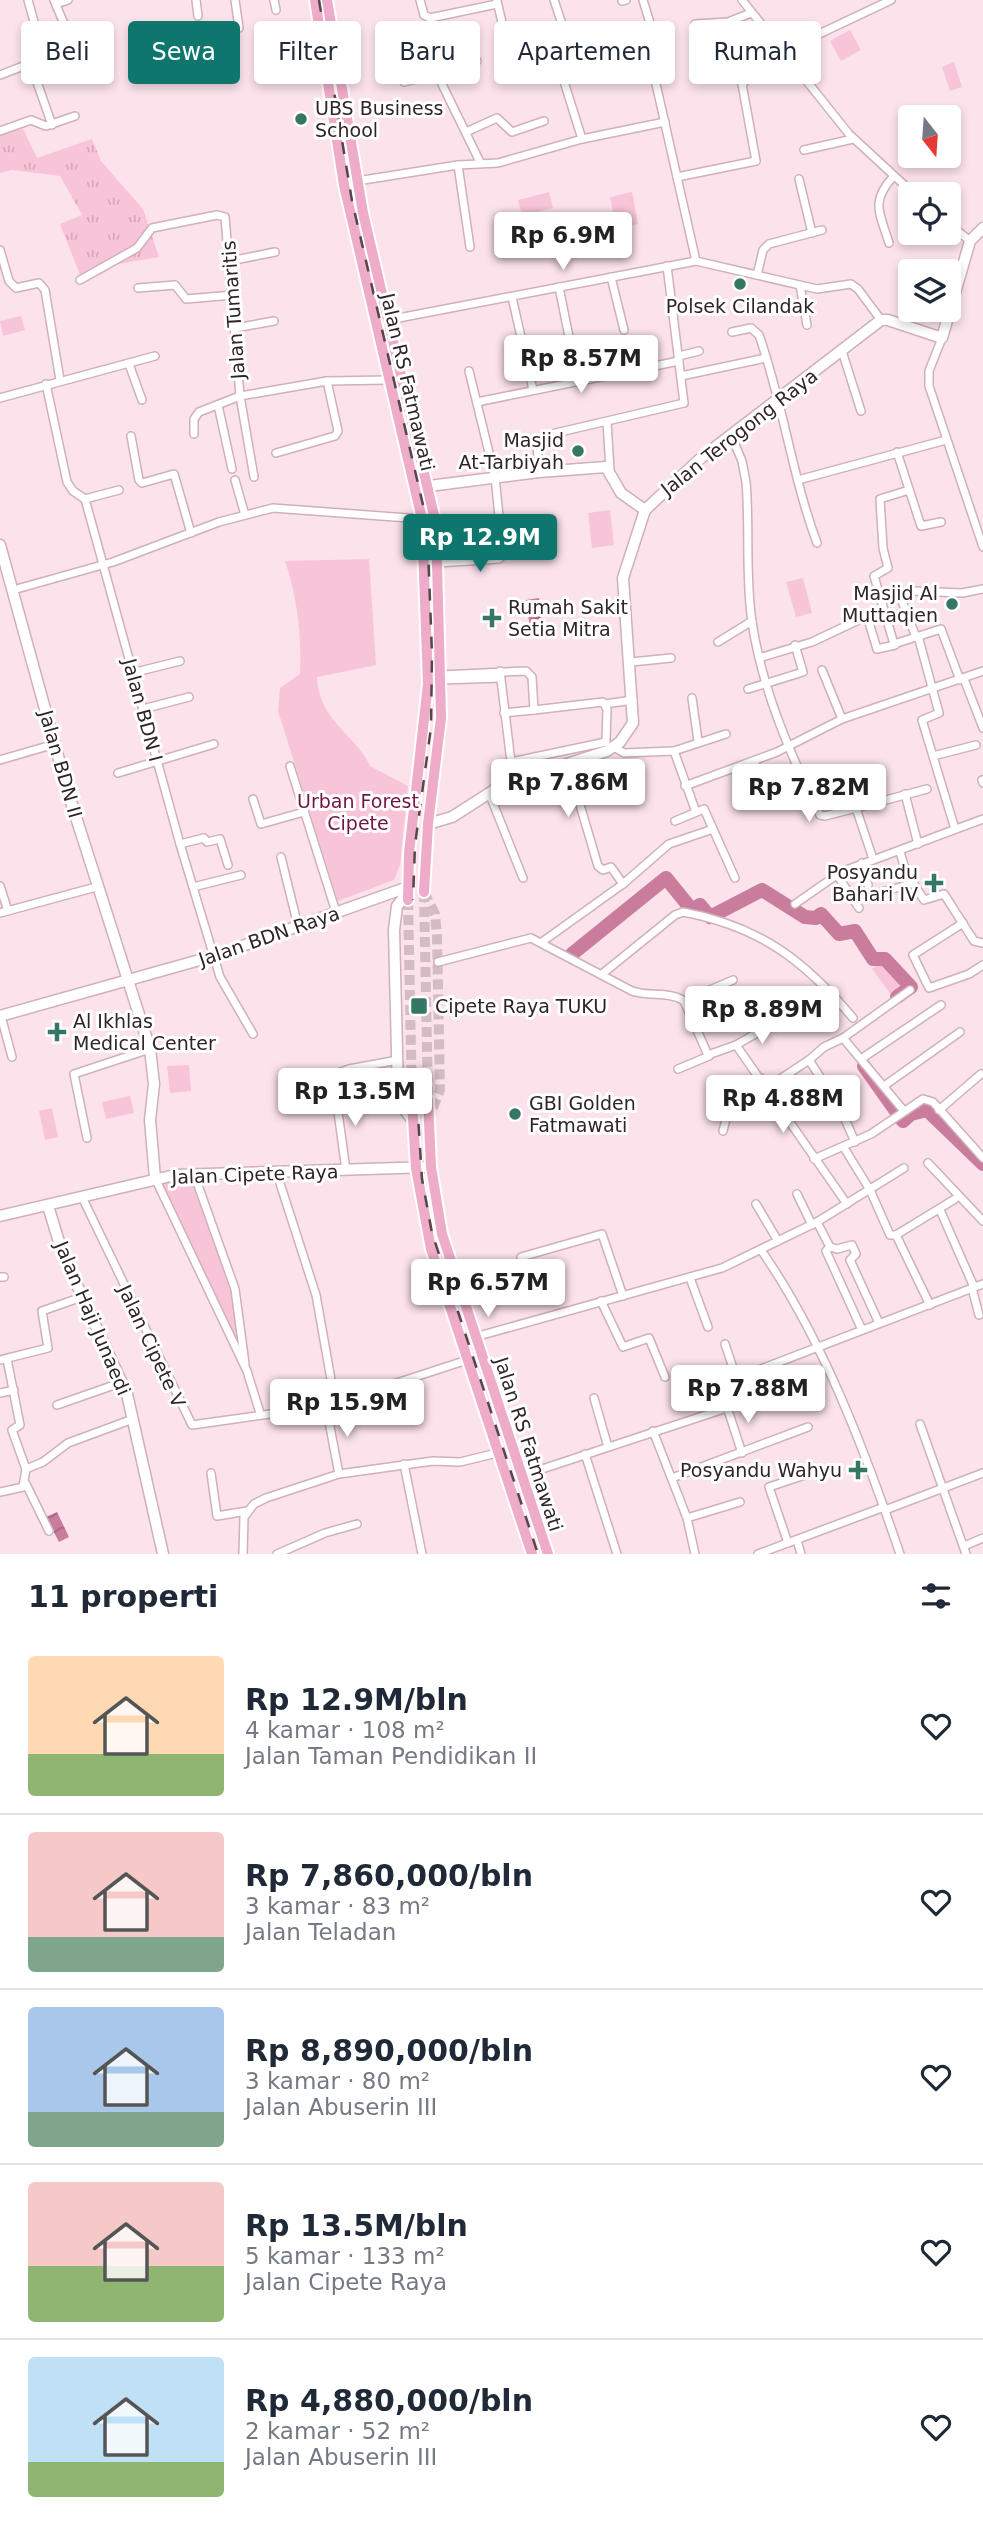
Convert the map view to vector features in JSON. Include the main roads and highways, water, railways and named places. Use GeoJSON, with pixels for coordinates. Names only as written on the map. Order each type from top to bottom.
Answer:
{"type":"FeatureCollection","features":[{"type":"Feature","properties":{"kind":"main road","name":"Jalan RS Fatmawati"},"geometry":{"type":"LineString","coordinates":[[315,0],[344,185],[422,519],[428,684],[408,893]]}},
{"type":"Feature","properties":{"kind":"main road","name":"Jalan RS Fatmawati"},"geometry":{"type":"LineString","coordinates":[[327,0],[357,181],[429,486],[438,563],[441,725],[428,824],[424,892]]}},
{"type":"Feature","properties":{"kind":"main road"},"geometry":{"type":"LineString","coordinates":[[328,94],[341,92]]}},
{"type":"Feature","properties":{"kind":"main road"},"geometry":{"type":"LineString","coordinates":[[330,106],[344,104]]}},
{"type":"Feature","properties":{"kind":"main road"},"geometry":{"type":"LineString","coordinates":[[402,436],[415,433]]}},
{"type":"Feature","properties":{"kind":"main road","name":"Jalan RS Fatmawati"},"geometry":{"type":"LineString","coordinates":[[428,1100],[430,1167],[442,1234],[544,1545]]}},
{"type":"Feature","properties":{"kind":"main road","name":"Jalan RS Fatmawati"},"geometry":{"type":"LineString","coordinates":[[412,1101],[416,1168],[431,1249],[532,1552]]}},
{"type":"Feature","properties":{"kind":"main road"},"geometry":{"type":"LineString","coordinates":[[527,1539],[544,1545]]}},
{"type":"Feature","properties":{"kind":"main road"},"geometry":{"type":"LineString","coordinates":[[532,1552],[536,1545],[544,1545]]}},
{"type":"Feature","properties":{"kind":"water"},"geometry":{"type":"Polygon","coordinates":[[[539,598],[542,626],[530,627],[526,600],[539,598]]]}},
{"type":"Feature","properties":{"kind":"water"},"geometry":{"type":"Polygon","coordinates":[[[57,1512],[69,1537],[59,1542],[46,1517],[57,1512]]]}},
{"type":"Feature","properties":{"kind":"waterway"},"geometry":{"type":"LineString","coordinates":[[572,954],[666,878],[692,910],[700,905],[710,917],[762,890],[805,917],[816,918],[821,914],[839,934],[855,931],[873,959],[885,959],[911,987],[897,997]]}},
{"type":"Feature","properties":{"kind":"waterway"},"geometry":{"type":"LineString","coordinates":[[864,1066],[903,1121],[911,1114],[927,1110],[983,1164]]}},
{"type":"Feature","properties":{"kind":"tunnel"},"geometry":{"type":"LineString","coordinates":[[424,892],[435,914],[437,936],[440,1090],[428,1120]]}},
{"type":"Feature","properties":{"kind":"tunnel"},"geometry":{"type":"LineString","coordinates":[[424,892],[428,1100]]}},
{"type":"Feature","properties":{"kind":"tunnel"},"geometry":{"type":"LineString","coordinates":[[408,900],[412,1101]]}},
{"type":"Feature","properties":{"kind":"railway"},"geometry":{"type":"LineString","coordinates":[[319,0],[352,201],[427,522],[432,654],[431,727],[415,845],[413,900]]}},
{"type":"Feature","properties":{"kind":"railway"},"geometry":{"type":"LineString","coordinates":[[417,1100],[422,1179],[432,1233],[538,1554]]}},
{"type":"Feature","properties":{"kind":"place","name":"UBS Business School"},"geometry":{"type":"Point","coordinates":[301,119]}},
{"type":"Feature","properties":{"kind":"place","name":"Polsek Cilandak"},"geometry":{"type":"Point","coordinates":[740,284]}},
{"type":"Feature","properties":{"kind":"place","name":"Masjid At-Tarbiyah"},"geometry":{"type":"Point","coordinates":[578,451]}},
{"type":"Feature","properties":{"kind":"place","name":"Masjid Al Muttaqien"},"geometry":{"type":"Point","coordinates":[952,604]}},
{"type":"Feature","properties":{"kind":"place","name":"Rumah Sakit Setia Mitra"},"geometry":{"type":"Point","coordinates":[492,618]}},
{"type":"Feature","properties":{"kind":"place","name":"Posyandu Bahari IV"},"geometry":{"type":"Point","coordinates":[934,883]}},
{"type":"Feature","properties":{"kind":"place","name":"Cipete Raya TUKU"},"geometry":{"type":"Point","coordinates":[419,1006]}},
{"type":"Feature","properties":{"kind":"place","name":"Al Ikhlas Medical Center"},"geometry":{"type":"Point","coordinates":[57,1032]}},
{"type":"Feature","properties":{"kind":"place","name":"GBI Golden Fatmawati"},"geometry":{"type":"Point","coordinates":[515,1114]}},
{"type":"Feature","properties":{"kind":"place","name":"Posyandu Wahyu"},"geometry":{"type":"Point","coordinates":[858,1470]}},
{"type":"Feature","properties":{"kind":"park label","name":"Urban Forest Cipete"},"geometry":{"type":"Point","coordinates":[358,812]}}]}
